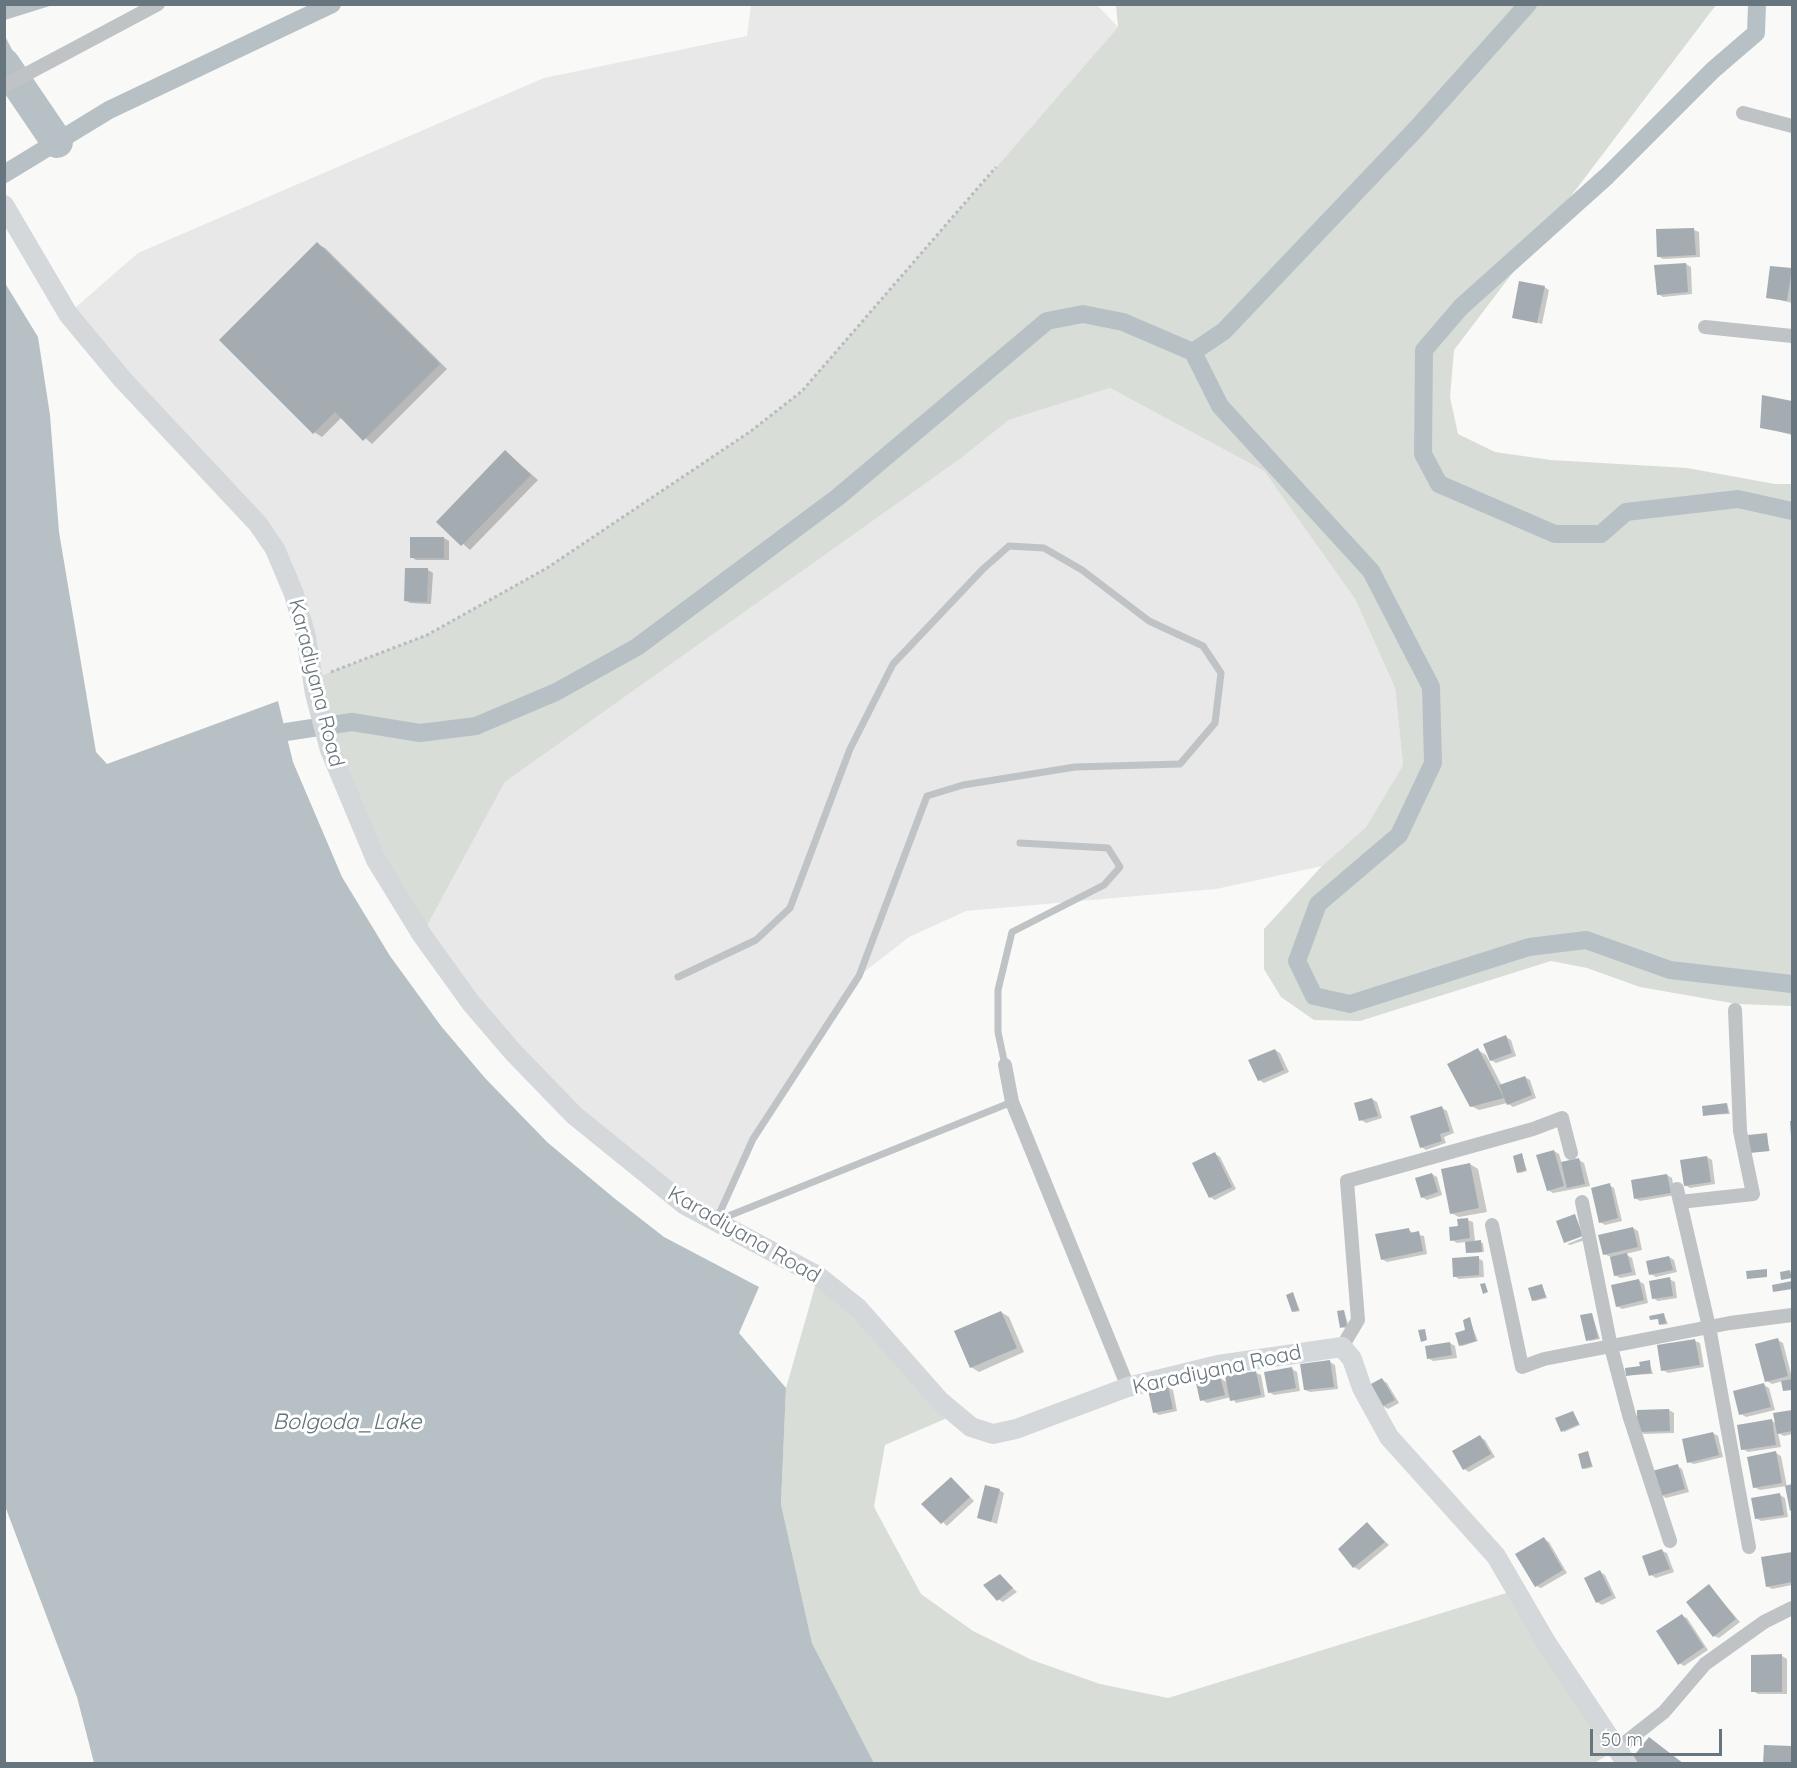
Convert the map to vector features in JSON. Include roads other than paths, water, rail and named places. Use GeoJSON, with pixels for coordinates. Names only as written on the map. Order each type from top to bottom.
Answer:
{"type":"FeatureCollection","features":[{"type":"Feature","properties":{"kind":"street"},"geometry":{"type":"LineString","coordinates":[[4,86],[158,4]]}},
{"type":"Feature","properties":{"kind":"street"},"geometry":{"type":"LineString","coordinates":[[1743,113],[1792,126]]}},
{"type":"Feature","properties":{"kind":"street","name":"Karadiyana Road"},"geometry":{"type":"LineString","coordinates":[[4,205],[54,293],[123,380],[258,524],[275,549],[294,594],[306,637],[313,687],[330,750],[376,860],[422,935],[471,1003],[513,1052],[574,1115],[685,1205],[818,1276],[858,1308],[940,1401],[970,1427],[993,1434],[1016,1429],[1128,1387],[1218,1365],[1342,1347]]}},
{"type":"Feature","properties":{"kind":"street"},"geometry":{"type":"LineString","coordinates":[[1705,327],[1792,336]]}},
{"type":"Feature","properties":{"kind":"street"},"geometry":{"type":"LineString","coordinates":[[1735,1010],[1740,1131],[1753,1194],[1679,1196],[1709,1327],[1749,1546]]}},
{"type":"Feature","properties":{"kind":"street"},"geometry":{"type":"LineString","coordinates":[[1005,1065],[1012,1102],[1128,1387]]}},
{"type":"Feature","properties":{"kind":"street"},"geometry":{"type":"LineString","coordinates":[[1571,1153],[1562,1118],[1533,1129],[1347,1181],[1358,1320],[1342,1347],[1352,1359],[1362,1388],[1389,1437],[1496,1556],[1546,1642],[1622,1756],[1705,1664],[1764,1622],[1792,1608]]}},
{"type":"Feature","properties":{"kind":"street"},"geometry":{"type":"LineString","coordinates":[[1582,1202],[1611,1347],[1629,1415],[1670,1541]]}},
{"type":"Feature","properties":{"kind":"street"},"geometry":{"type":"LineString","coordinates":[[1492,1225],[1522,1367],[1544,1359],[1709,1327],[1792,1315]]}},
{"type":"Feature","properties":{"kind":"lane"},"geometry":{"type":"LineString","coordinates":[[678,977],[756,940],[790,908],[850,749],[893,664],[983,569],[1009,546],[1044,548],[1072,564],[1149,621],[1203,646],[1221,673],[1215,723],[1180,764],[1075,767],[963,784],[927,796],[859,976],[753,1139],[716,1221]]}},
{"type":"Feature","properties":{"kind":"lane"},"geometry":{"type":"LineString","coordinates":[[1005,1065],[998,1032],[998,990],[1012,932],[1104,885],[1120,867],[1108,848],[1020,843]]}},
{"type":"Feature","properties":{"kind":"lane"},"geometry":{"type":"LineString","coordinates":[[716,1221],[1012,1102]]}},
{"type":"Feature","properties":{"kind":"water"},"geometry":{"type":"Polygon","coordinates":[[[5,4],[53,4],[53,5],[5,20],[5,4]]]}},
{"type":"Feature","properties":{"kind":"water"},"geometry":{"type":"Polygon","coordinates":[[[5,36],[21,67],[4,72],[5,36]]]}},
{"type":"Feature","properties":{"kind":"water","name":"Bolgoda_Lake"},"geometry":{"type":"Polygon","coordinates":[[[5,283],[38,337],[50,415],[59,532],[96,752],[107,764],[278,701],[293,762],[342,877],[390,956],[441,1026],[485,1078],[547,1142],[614,1198],[664,1237],[759,1287],[739,1333],[786,1388],[781,1504],[812,1643],[874,1763],[94,1763],[77,1697],[5,1506],[5,283]]]}},
{"type":"Feature","properties":{"kind":"waterway"},"geometry":{"type":"LineString","coordinates":[[4,174],[109,110],[332,4]]}},
{"type":"Feature","properties":{"kind":"waterway"},"geometry":{"type":"LineString","coordinates":[[286,732],[352,722],[420,733],[476,726],[556,692],[637,647],[838,497],[1047,321],[1083,314],[1123,322],[1193,352],[1224,331],[1417,128],[1528,4]]}},
{"type":"Feature","properties":{"kind":"waterway"},"geometry":{"type":"LineString","coordinates":[[1757,4],[1756,33],[1713,70],[1607,176],[1461,307],[1424,350],[1423,454],[1439,484],[1555,534],[1601,534],[1626,512],[1738,499],[1792,511]]}},
{"type":"Feature","properties":{"kind":"waterway"},"geometry":{"type":"LineString","coordinates":[[4,64],[57,142]]}},
{"type":"Feature","properties":{"kind":"waterway"},"geometry":{"type":"LineString","coordinates":[[1193,352],[1220,406],[1371,571],[1431,687],[1433,763],[1399,835],[1318,904],[1297,961],[1314,996],[1350,1004],[1529,947],[1586,940],[1670,970],[1792,984]]}}]}
